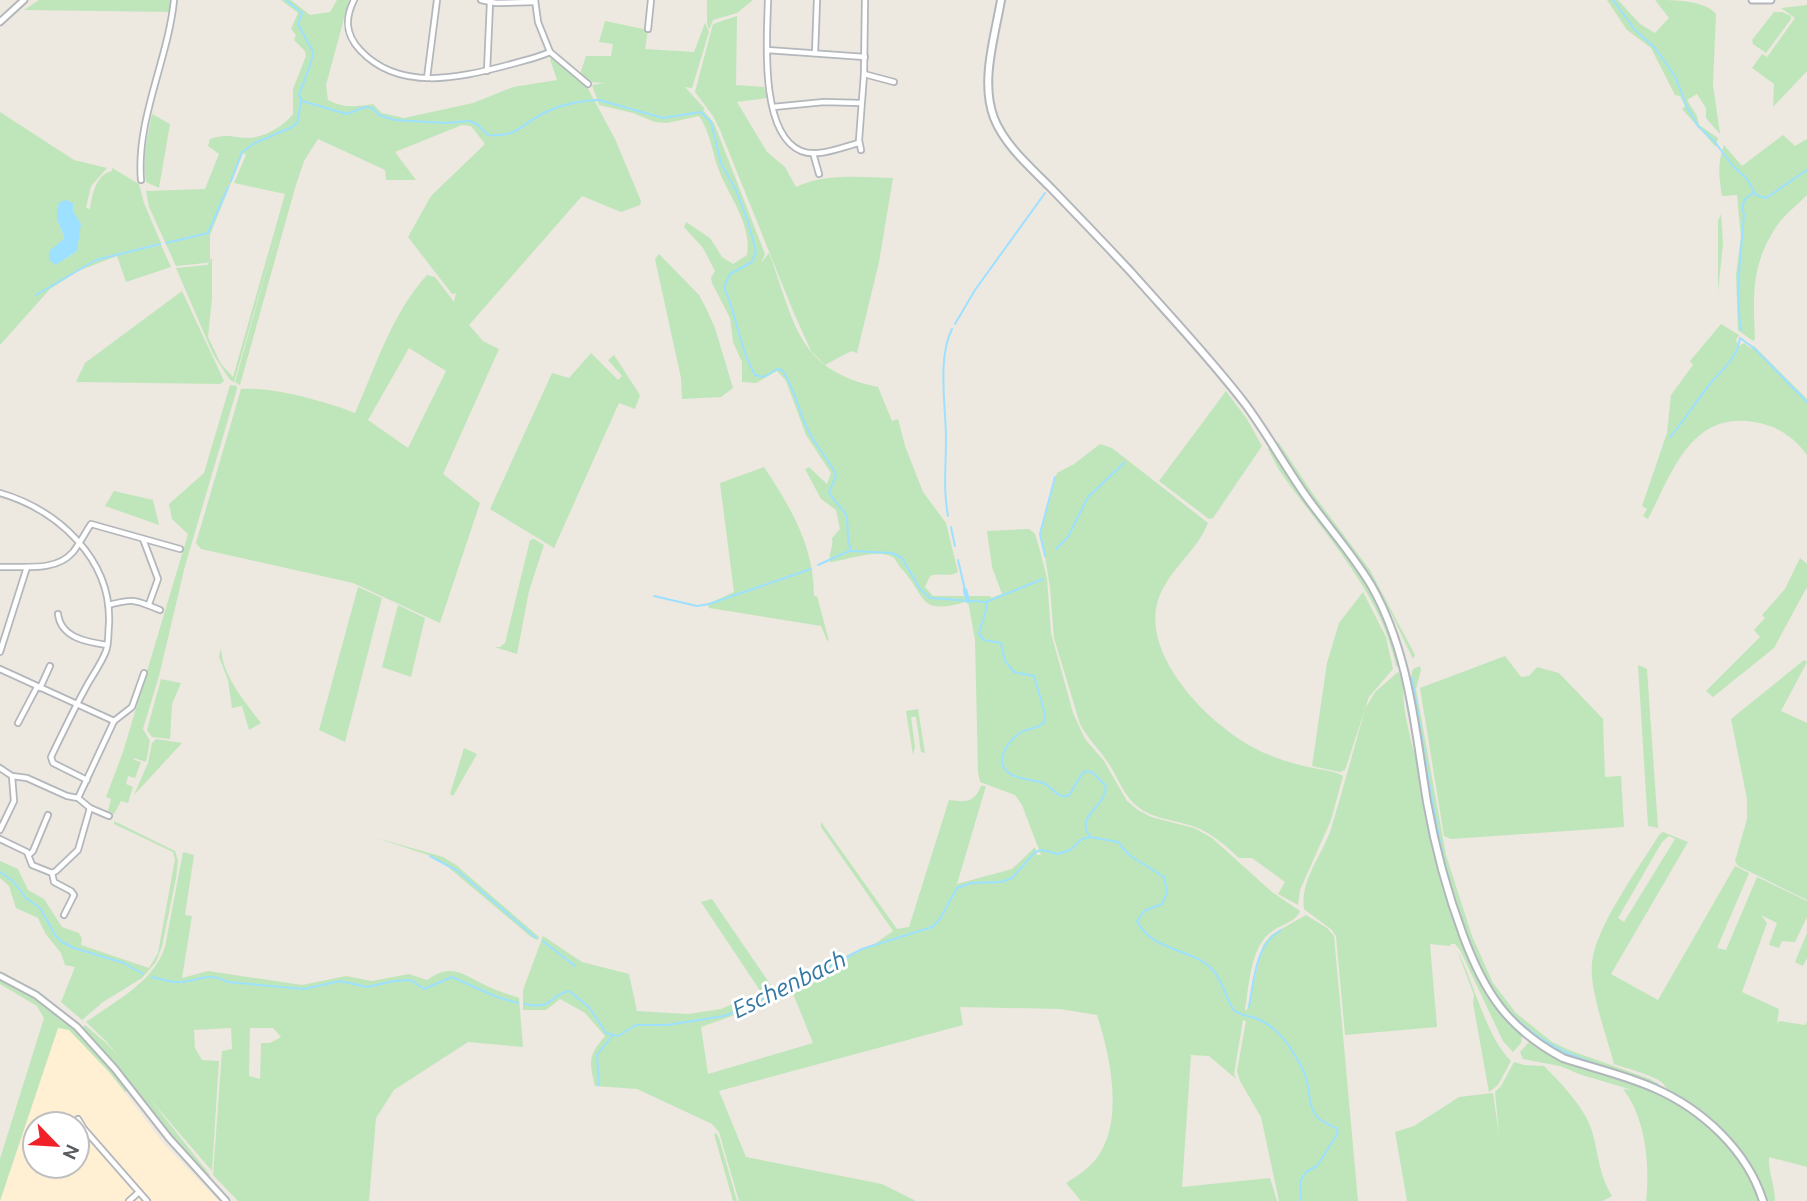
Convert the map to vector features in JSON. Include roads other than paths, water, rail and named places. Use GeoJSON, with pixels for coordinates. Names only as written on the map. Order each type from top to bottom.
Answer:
{"type":"FeatureCollection","features":[{"type":"Feature","properties":{"kind":"main road"},"geometry":{"type":"LineString","coordinates":[[1001,0],[990,61],[989,96],[1001,131],[1237,394],[1290,473],[1370,583],[1385,611],[1404,667],[1436,846],[1457,918],[1485,988],[1511,1021],[1549,1051],[1656,1089],[1706,1120],[1738,1154],[1763,1201]]}},
{"type":"Feature","properties":{"kind":"street"},"geometry":{"type":"LineString","coordinates":[[0,22],[24,0]]}},
{"type":"Feature","properties":{"kind":"street"},"geometry":{"type":"LineString","coordinates":[[141,180],[141,149],[174,0]]}},
{"type":"Feature","properties":{"kind":"street"},"geometry":{"type":"LineString","coordinates":[[354,0],[348,11],[349,34],[360,50],[379,66],[394,72],[427,78],[467,76],[550,52]]}},
{"type":"Feature","properties":{"kind":"street"},"geometry":{"type":"LineString","coordinates":[[427,78],[437,0]]}},
{"type":"Feature","properties":{"kind":"street"},"geometry":{"type":"LineString","coordinates":[[481,0],[490,3],[535,1],[538,22],[550,52],[589,84]]}},
{"type":"Feature","properties":{"kind":"street"},"geometry":{"type":"LineString","coordinates":[[648,29],[651,0]]}},
{"type":"Feature","properties":{"kind":"street"},"geometry":{"type":"LineString","coordinates":[[768,0],[767,79],[781,129],[793,145],[802,151],[813,153],[859,143]]}},
{"type":"Feature","properties":{"kind":"street"},"geometry":{"type":"LineString","coordinates":[[815,53],[817,0]]}},
{"type":"Feature","properties":{"kind":"street"},"geometry":{"type":"LineString","coordinates":[[861,150],[859,143],[864,74],[865,0]]}},
{"type":"Feature","properties":{"kind":"street"},"geometry":{"type":"LineString","coordinates":[[1752,0],[1771,0]]}},
{"type":"Feature","properties":{"kind":"street"},"geometry":{"type":"LineString","coordinates":[[487,71],[490,3]]}},
{"type":"Feature","properties":{"kind":"street"},"geometry":{"type":"LineString","coordinates":[[767,50],[864,57]]}},
{"type":"Feature","properties":{"kind":"street"},"geometry":{"type":"LineString","coordinates":[[864,74],[894,82]]}},
{"type":"Feature","properties":{"kind":"street"},"geometry":{"type":"LineString","coordinates":[[773,107],[824,102],[861,103]]}},
{"type":"Feature","properties":{"kind":"street"},"geometry":{"type":"LineString","coordinates":[[813,153],[819,174]]}},
{"type":"Feature","properties":{"kind":"street"},"geometry":{"type":"LineString","coordinates":[[0,493],[43,511],[79,542],[96,566],[108,605],[107,645],[51,757],[53,763],[87,780]]}},
{"type":"Feature","properties":{"kind":"street"},"geometry":{"type":"LineString","coordinates":[[0,567],[44,566],[59,562],[71,554],[91,524],[180,549]]}},
{"type":"Feature","properties":{"kind":"street"},"geometry":{"type":"LineString","coordinates":[[143,539],[158,579],[149,604]]}},
{"type":"Feature","properties":{"kind":"street"},"geometry":{"type":"LineString","coordinates":[[0,652],[27,567]]}},
{"type":"Feature","properties":{"kind":"street"},"geometry":{"type":"LineString","coordinates":[[108,605],[131,599],[160,610]]}},
{"type":"Feature","properties":{"kind":"street"},"geometry":{"type":"LineString","coordinates":[[58,614],[59,621],[71,634],[107,645]]}},
{"type":"Feature","properties":{"kind":"street"},"geometry":{"type":"LineString","coordinates":[[18,723],[50,666]]}},
{"type":"Feature","properties":{"kind":"street"},"geometry":{"type":"LineString","coordinates":[[0,669],[114,722]]}},
{"type":"Feature","properties":{"kind":"street"},"geometry":{"type":"LineString","coordinates":[[78,798],[114,722],[132,707],[144,673]]}},
{"type":"Feature","properties":{"kind":"street"},"geometry":{"type":"LineString","coordinates":[[0,768],[12,776],[27,778],[67,796],[78,798],[83,804],[109,816]]}},
{"type":"Feature","properties":{"kind":"street"},"geometry":{"type":"LineString","coordinates":[[0,830],[14,802],[12,776]]}},
{"type":"Feature","properties":{"kind":"street"},"geometry":{"type":"LineString","coordinates":[[52,873],[78,850],[90,808]]}},
{"type":"Feature","properties":{"kind":"street"},"geometry":{"type":"LineString","coordinates":[[48,815],[30,855],[30,861],[32,865],[52,873]]}},
{"type":"Feature","properties":{"kind":"street"},"geometry":{"type":"LineString","coordinates":[[0,839],[30,855]]}},
{"type":"Feature","properties":{"kind":"street"},"geometry":{"type":"LineString","coordinates":[[52,873],[54,882],[74,895],[64,915]]}},
{"type":"Feature","properties":{"kind":"street"},"geometry":{"type":"LineString","coordinates":[[0,976],[36,995],[78,1027],[169,1138],[226,1201]]}},
{"type":"Feature","properties":{"kind":"street"},"geometry":{"type":"LineString","coordinates":[[91,1135],[147,1201]]}},
{"type":"Feature","properties":{"kind":"street"},"geometry":{"type":"LineString","coordinates":[[129,1201],[139,1192]]}},
{"type":"Feature","properties":{"kind":"water"},"geometry":{"type":"Polygon","coordinates":[[[66,200],[73,203],[73,211],[81,224],[77,251],[56,265],[49,260],[49,251],[64,239],[57,214],[59,202],[66,200]]]}},
{"type":"Feature","properties":{"kind":"waterway"},"geometry":{"type":"LineString","coordinates":[[286,0],[302,13],[298,24],[313,52],[299,95],[302,101],[347,114],[365,107],[395,120],[446,123],[470,121],[488,135],[498,135],[518,130],[557,108],[599,100],[663,118],[701,112],[711,122],[721,163],[736,190],[756,251],[752,262],[730,274],[724,287],[745,354],[755,375],[764,377],[777,369],[782,370],[787,377],[809,432],[836,475],[829,493],[847,516],[851,551],[892,553],[902,558],[920,589],[930,598],[986,602],[979,634],[984,640],[1001,643],[1005,661],[1014,672],[1034,676],[1045,714],[1044,723],[1023,731],[1007,746],[1002,758],[1004,768],[1016,777],[1041,782],[1064,796],[1068,796],[1085,771],[1092,772],[1106,786],[1102,799],[1086,822],[1090,837]]}},
{"type":"Feature","properties":{"kind":"waterway"},"geometry":{"type":"LineString","coordinates":[[1613,0],[1635,30],[1655,48],[1675,76],[1698,126],[1747,179],[1756,195],[1766,198],[1807,170]]}},
{"type":"Feature","properties":{"kind":"waterway"},"geometry":{"type":"LineString","coordinates":[[231,181],[242,152],[297,123],[301,102]]}},
{"type":"Feature","properties":{"kind":"waterway"},"geometry":{"type":"LineString","coordinates":[[166,243],[208,233],[228,187]]}},
{"type":"Feature","properties":{"kind":"waterway"},"geometry":{"type":"LineString","coordinates":[[1741,330],[1739,287],[1744,215],[1742,207],[1748,196],[1755,192]]}},
{"type":"Feature","properties":{"kind":"waterway"},"geometry":{"type":"LineString","coordinates":[[955,324],[975,290],[1045,193]]}},
{"type":"Feature","properties":{"kind":"waterway"},"geometry":{"type":"LineString","coordinates":[[36,295],[96,260],[160,244]]}},
{"type":"Feature","properties":{"kind":"waterway"},"geometry":{"type":"LineString","coordinates":[[948,516],[943,383],[947,341],[952,329]]}},
{"type":"Feature","properties":{"kind":"waterway"},"geometry":{"type":"LineString","coordinates":[[1670,437],[1733,358],[1740,338],[1754,348],[1807,402]]}},
{"type":"Feature","properties":{"kind":"waterway"},"geometry":{"type":"LineString","coordinates":[[1056,549],[1068,537],[1088,497],[1124,463]]}},
{"type":"Feature","properties":{"kind":"waterway"},"geometry":{"type":"LineString","coordinates":[[1045,556],[1040,534],[1055,477]]}},
{"type":"Feature","properties":{"kind":"waterway"},"geometry":{"type":"LineString","coordinates":[[951,527],[955,546]]}},
{"type":"Feature","properties":{"kind":"waterway"},"geometry":{"type":"LineString","coordinates":[[818,565],[849,551]]}},
{"type":"Feature","properties":{"kind":"waterway"},"geometry":{"type":"LineString","coordinates":[[958,560],[965,590]]}},
{"type":"Feature","properties":{"kind":"waterway"},"geometry":{"type":"LineString","coordinates":[[654,596],[697,606],[709,604],[811,569]]}},
{"type":"Feature","properties":{"kind":"waterway"},"geometry":{"type":"LineString","coordinates":[[986,602],[1043,579]]}},
{"type":"Feature","properties":{"kind":"waterway"},"geometry":{"type":"LineString","coordinates":[[965,590],[968,601]]}},
{"type":"Feature","properties":{"kind":"waterway"},"geometry":{"type":"LineString","coordinates":[[1412,678],[1446,867],[1468,940],[1484,975]]}},
{"type":"Feature","properties":{"kind":"waterway"},"geometry":{"type":"LineString","coordinates":[[1407,703],[1413,733]]}},
{"type":"Feature","properties":{"kind":"waterway","name":"Eschenbach"},"geometry":{"type":"LineString","coordinates":[[524,1004],[546,1004],[569,991],[589,1007],[606,1033],[618,1036],[636,1025],[667,1025],[724,1016],[755,1004],[775,989],[808,978],[862,949],[932,927],[940,919],[957,888],[971,883],[1001,882],[1012,878],[1035,852],[1042,850],[1058,854],[1090,837],[1118,842],[1129,855],[1164,877],[1167,893],[1162,904],[1144,911],[1137,921],[1143,931],[1161,944],[1203,962],[1216,974],[1235,1011],[1261,1020],[1279,1034],[1303,1069],[1313,1111],[1320,1120],[1336,1128],[1338,1133],[1317,1166],[1306,1172],[1300,1181],[1301,1201]]}},
{"type":"Feature","properties":{"kind":"waterway"},"geometry":{"type":"LineString","coordinates":[[430,856],[458,871],[536,938]]}},
{"type":"Feature","properties":{"kind":"waterway","name":"Eschenbach"},"geometry":{"type":"LineString","coordinates":[[0,872],[40,908],[62,942],[124,963],[143,974]]}},
{"type":"Feature","properties":{"kind":"waterway"},"geometry":{"type":"LineString","coordinates":[[1249,1007],[1254,975],[1261,954],[1272,937],[1281,930]]}},
{"type":"Feature","properties":{"kind":"waterway"},"geometry":{"type":"LineString","coordinates":[[543,941],[575,966]]}},
{"type":"Feature","properties":{"kind":"waterway","name":"Eschenbach"},"geometry":{"type":"LineString","coordinates":[[152,977],[178,982],[215,978],[228,982],[304,989],[340,981],[367,987],[411,980],[424,989],[452,977],[497,997],[518,1003]]}},
{"type":"Feature","properties":{"kind":"waterway"},"geometry":{"type":"LineString","coordinates":[[1492,989],[1499,999]]}},
{"type":"Feature","properties":{"kind":"waterway"},"geometry":{"type":"LineString","coordinates":[[1502,1004],[1519,1022],[1555,1047],[1658,1085]]}},
{"type":"Feature","properties":{"kind":"waterway"},"geometry":{"type":"LineString","coordinates":[[599,1085],[597,1055],[612,1036]]}}]}
